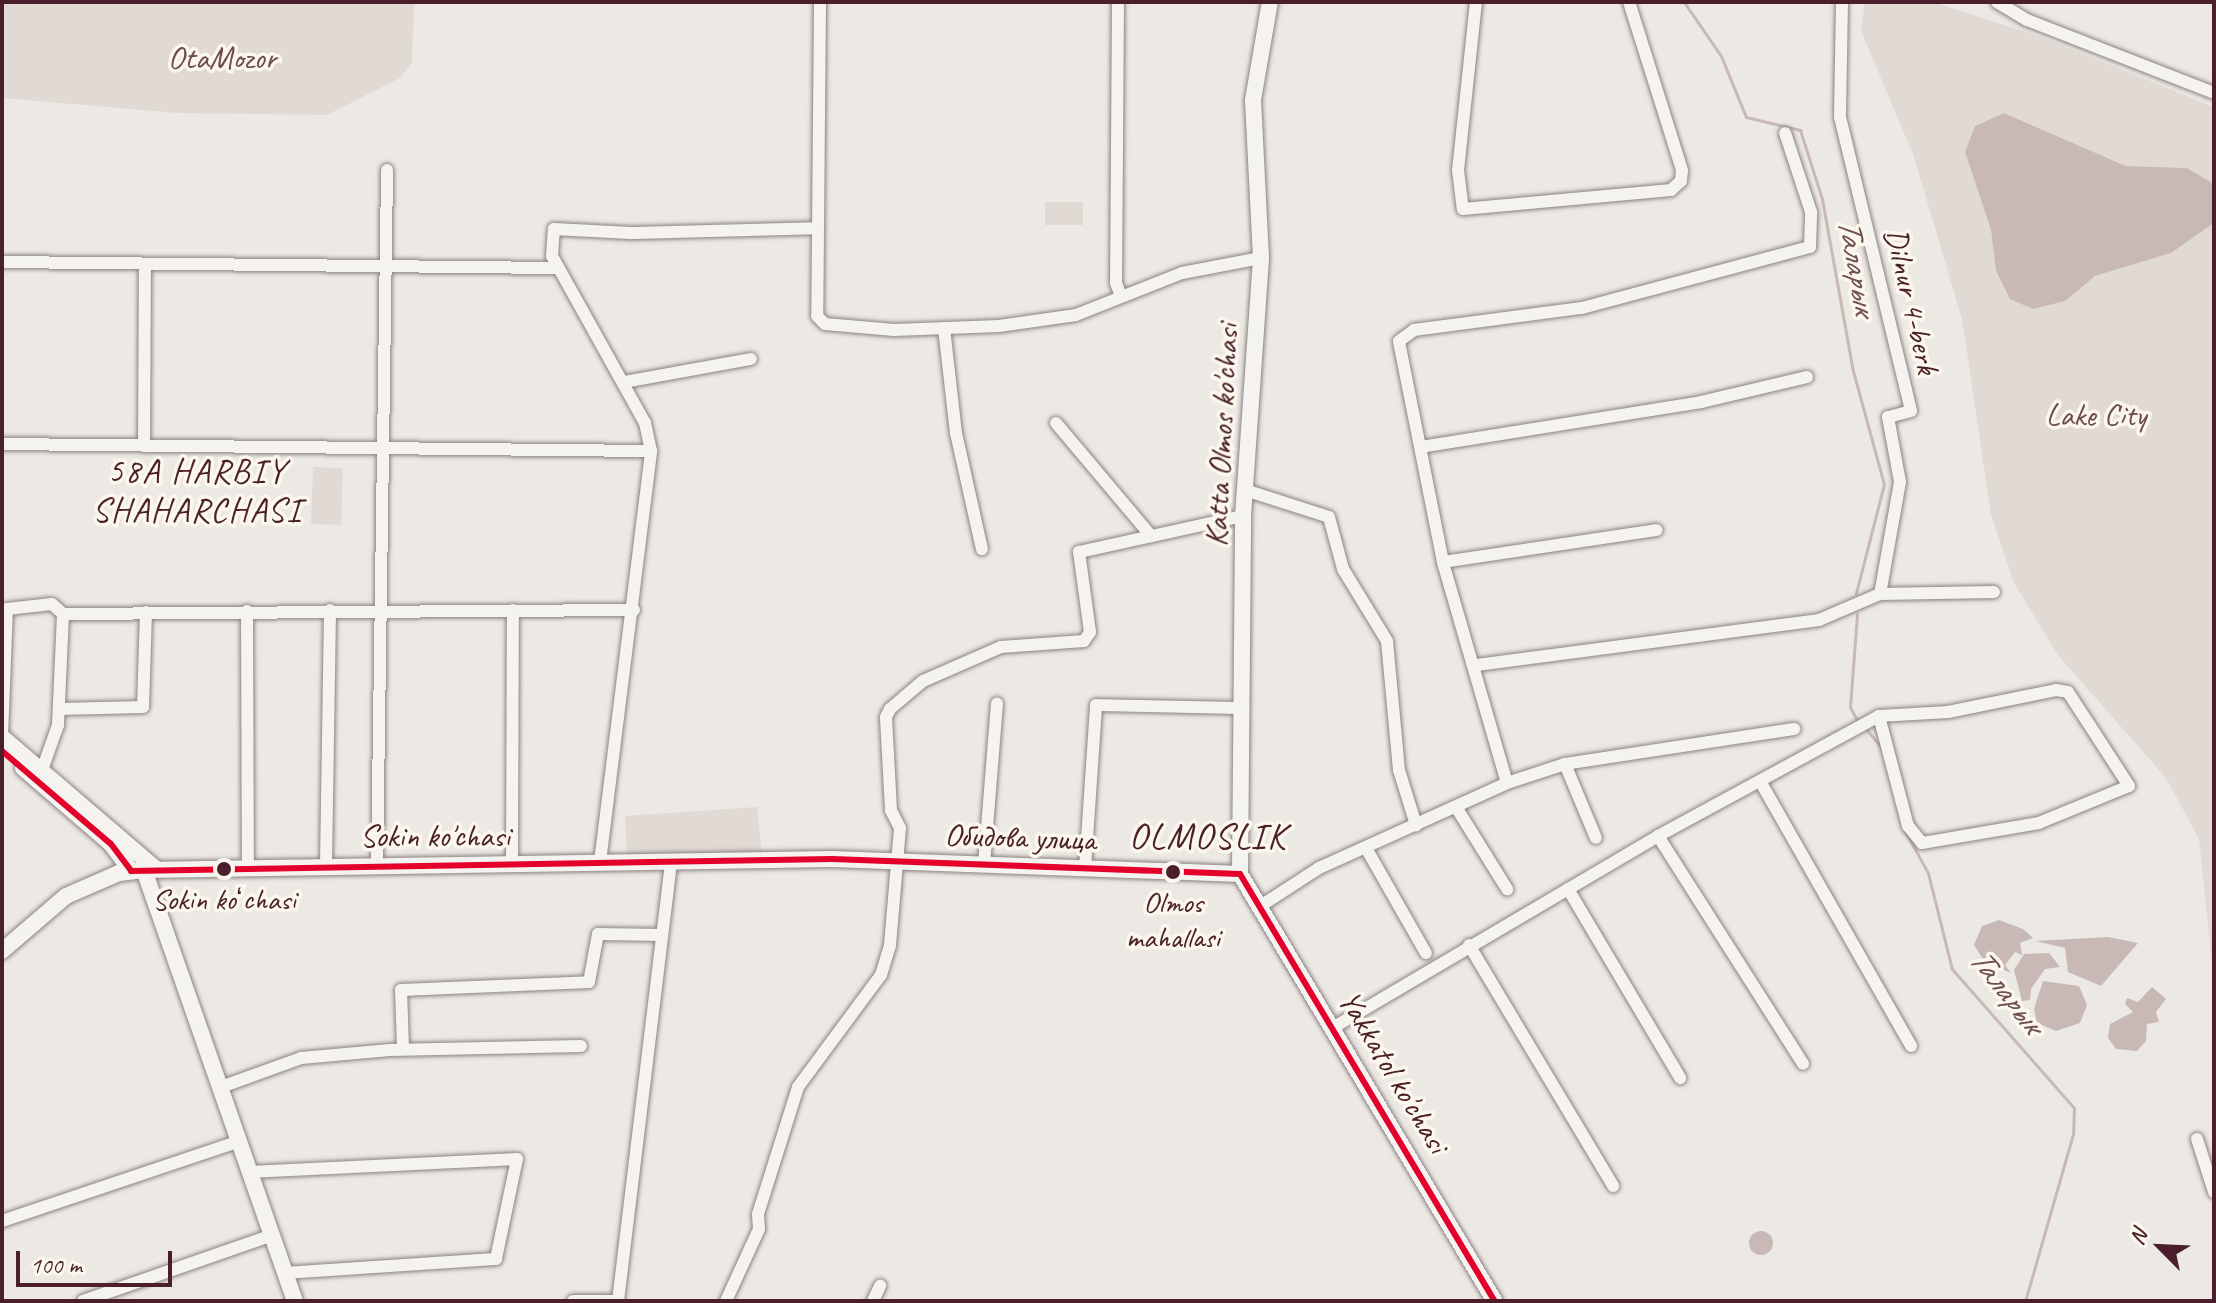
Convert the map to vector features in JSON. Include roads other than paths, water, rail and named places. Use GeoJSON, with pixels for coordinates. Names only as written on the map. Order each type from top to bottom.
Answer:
{"type":"FeatureCollection","features":[{"type":"Feature","properties":{"kind":"street"},"geometry":{"type":"LineString","coordinates":[[820,2],[817,316],[825,324],[944,328],[1076,315],[1182,273],[1261,258]]}},
{"type":"Feature","properties":{"kind":"street"},"geometry":{"type":"LineString","coordinates":[[1118,2],[1116,283],[1121,296]]}},
{"type":"Feature","properties":{"kind":"street","name":"Katta Olmos ko'chasi"},"geometry":{"type":"LineString","coordinates":[[1240,874],[1243,516],[1261,258],[1253,100],[1270,2]]}},
{"type":"Feature","properties":{"kind":"street"},"geometry":{"type":"LineString","coordinates":[[1476,2],[1458,170],[1463,209],[1676,187],[1682,170],[1629,2]]}},
{"type":"Feature","properties":{"kind":"street","name":"Dilnur 4-berk"},"geometry":{"type":"LineString","coordinates":[[1842,2],[1840,117],[1911,411],[1888,417],[1900,482],[1880,594]]}},
{"type":"Feature","properties":{"kind":"street"},"geometry":{"type":"LineString","coordinates":[[1997,2],[2027,20],[2214,93]]}},
{"type":"Feature","properties":{"kind":"street"},"geometry":{"type":"LineString","coordinates":[[1507,783],[1477,665],[1443,562],[1399,341],[1414,330],[1582,308],[1810,247],[1811,212],[1785,133]]}},
{"type":"Feature","properties":{"kind":"street"},"geometry":{"type":"LineString","coordinates":[[377,863],[387,170]]}},
{"type":"Feature","properties":{"kind":"street"},"geometry":{"type":"LineString","coordinates":[[600,862],[634,610],[651,451],[645,423],[552,256],[554,229],[631,233],[818,228]]}},
{"type":"Feature","properties":{"kind":"street"},"geometry":{"type":"LineString","coordinates":[[2,262],[558,268]]}},
{"type":"Feature","properties":{"kind":"street"},"geometry":{"type":"LineString","coordinates":[[144,446],[145,265]]}},
{"type":"Feature","properties":{"kind":"street"},"geometry":{"type":"LineString","coordinates":[[944,328],[956,433],[982,549]]}},
{"type":"Feature","properties":{"kind":"street"},"geometry":{"type":"LineString","coordinates":[[624,382],[751,359]]}},
{"type":"Feature","properties":{"kind":"street"},"geometry":{"type":"LineString","coordinates":[[1421,447],[1701,402],[1807,377]]}},
{"type":"Feature","properties":{"kind":"street"},"geometry":{"type":"LineString","coordinates":[[1056,423],[1151,536]]}},
{"type":"Feature","properties":{"kind":"street"},"geometry":{"type":"LineString","coordinates":[[2,444],[651,451]]}},
{"type":"Feature","properties":{"kind":"street"},"geometry":{"type":"LineString","coordinates":[[1245,490],[1329,517],[1343,569],[1387,641],[1399,770],[1416,825]]}},
{"type":"Feature","properties":{"kind":"street"},"geometry":{"type":"LineString","coordinates":[[726,1301],[759,1229],[758,1214],[798,1087],[881,975],[890,945],[900,828],[891,810],[886,717],[890,709],[923,681],[1001,647],[1084,641],[1090,632],[1079,552],[1243,516]]}},
{"type":"Feature","properties":{"kind":"street"},"geometry":{"type":"LineString","coordinates":[[1443,562],[1657,530]]}},
{"type":"Feature","properties":{"kind":"street"},"geometry":{"type":"LineString","coordinates":[[1477,665],[1819,620],[1880,594],[1994,592]]}},
{"type":"Feature","properties":{"kind":"street"},"geometry":{"type":"LineString","coordinates":[[295,1301],[144,870],[42,770],[2,737],[7,609],[52,604],[63,614],[634,610]]}},
{"type":"Feature","properties":{"kind":"street"},"geometry":{"type":"LineString","coordinates":[[326,865],[330,610]]}},
{"type":"Feature","properties":{"kind":"street"},"geometry":{"type":"LineString","coordinates":[[512,864],[513,610]]}},
{"type":"Feature","properties":{"kind":"street"},"geometry":{"type":"LineString","coordinates":[[247,611],[248,866]]}},
{"type":"Feature","properties":{"kind":"street"},"geometry":{"type":"LineString","coordinates":[[59,709],[143,707],[146,612]]}},
{"type":"Feature","properties":{"kind":"street"},"geometry":{"type":"LineString","coordinates":[[42,770],[54,749],[63,614]]}},
{"type":"Feature","properties":{"kind":"street"},"geometry":{"type":"LineString","coordinates":[[1334,1027],[1658,836],[1879,716],[1948,712],[2056,690],[2068,692],[2129,786],[2039,823],[1922,843],[1908,826],[1879,716]]}},
{"type":"Feature","properties":{"kind":"street"},"geometry":{"type":"LineString","coordinates":[[984,865],[997,704]]}},
{"type":"Feature","properties":{"kind":"street"},"geometry":{"type":"LineString","coordinates":[[1085,868],[1096,705],[1243,708]]}},
{"type":"Feature","properties":{"kind":"street"},"geometry":{"type":"LineString","coordinates":[[1259,907],[1319,868],[1507,783],[1565,764],[1794,729]]}},
{"type":"Feature","properties":{"kind":"street"},"geometry":{"type":"LineString","coordinates":[[2,751],[144,870]]}},
{"type":"Feature","properties":{"kind":"street"},"geometry":{"type":"LineString","coordinates":[[1565,764],[1596,838]]}},
{"type":"Feature","properties":{"kind":"street"},"geometry":{"type":"LineString","coordinates":[[1760,781],[1911,1046]]}},
{"type":"Feature","properties":{"kind":"street"},"geometry":{"type":"LineString","coordinates":[[1456,807],[1507,889]]}},
{"type":"Feature","properties":{"kind":"street"},"geometry":{"type":"LineString","coordinates":[[1658,836],[1803,1064]]}},
{"type":"Feature","properties":{"kind":"street"},"geometry":{"type":"LineString","coordinates":[[1366,848],[1426,953]]}},
{"type":"Feature","properties":{"kind":"street","name":"Sokin ko'chasi"},"geometry":{"type":"LineString","coordinates":[[2,951],[66,896],[144,870],[377,863],[895,861]]}},
{"type":"Feature","properties":{"kind":"street","name":"Обидова улица"},"geometry":{"type":"LineString","coordinates":[[895,861],[1240,874]]}},
{"type":"Feature","properties":{"kind":"street"},"geometry":{"type":"LineString","coordinates":[[573,1301],[618,1301],[671,863]]}},
{"type":"Feature","properties":{"kind":"street","name":"Yakkatol ko'chasi"},"geometry":{"type":"LineString","coordinates":[[1240,874],[1495,1301]]}},
{"type":"Feature","properties":{"kind":"street"},"geometry":{"type":"LineString","coordinates":[[1568,889],[1680,1078]]}},
{"type":"Feature","properties":{"kind":"street"},"geometry":{"type":"LineString","coordinates":[[403,1049],[401,990],[589,982],[598,934],[662,935]]}},
{"type":"Feature","properties":{"kind":"street"},"geometry":{"type":"LineString","coordinates":[[1469,945],[1613,1186]]}},
{"type":"Feature","properties":{"kind":"street"},"geometry":{"type":"LineString","coordinates":[[221,1087],[301,1058],[403,1049],[581,1046]]}},
{"type":"Feature","properties":{"kind":"street"},"geometry":{"type":"LineString","coordinates":[[2197,1139],[2214,1192]]}},
{"type":"Feature","properties":{"kind":"street"},"geometry":{"type":"LineString","coordinates":[[2,1221],[240,1141]]}},
{"type":"Feature","properties":{"kind":"street"},"geometry":{"type":"LineString","coordinates":[[250,1172],[517,1159],[496,1259],[286,1273]]}},
{"type":"Feature","properties":{"kind":"street"},"geometry":{"type":"LineString","coordinates":[[83,1301],[272,1235]]}},
{"type":"Feature","properties":{"kind":"street"},"geometry":{"type":"LineString","coordinates":[[873,1301],[880,1286]]}},
{"type":"Feature","properties":{"kind":"waterway","name":"Таларык"},"geometry":{"type":"LineString","coordinates":[[1684,2],[1721,56],[1746,117],[1800,130],[1822,199],[1853,371],[1884,484],[1856,593]]}},
{"type":"Feature","properties":{"kind":"waterway","name":"Таларык"},"geometry":{"type":"LineString","coordinates":[[1857,614],[1850,707],[1858,722]]}},
{"type":"Feature","properties":{"kind":"waterway","name":"Таларык"},"geometry":{"type":"LineString","coordinates":[[1864,727],[1882,748]]}},
{"type":"Feature","properties":{"kind":"waterway","name":"Таларык"},"geometry":{"type":"LineString","coordinates":[[1904,829],[1928,873],[1952,969],[2074,1108],[2073,1134],[2025,1301]]}},
{"type":"Feature","properties":{"kind":"place","name":"Sokin koʻchasi"},"geometry":{"type":"Point","coordinates":[224,869]}},
{"type":"Feature","properties":{"kind":"place","name":"Olmos mahallasi"},"geometry":{"type":"Point","coordinates":[1173,872]}},
{"type":"Feature","properties":{"kind":"district","name":"58A HARBIY SHAHARCHASI"},"geometry":{"type":"Point","coordinates":[197,490]}},
{"type":"Feature","properties":{"kind":"district","name":"OLMOSLIK"},"geometry":{"type":"Point","coordinates":[1208,837]}},
{"type":"Feature","properties":{"kind":"park label","name":"OtaMozor"},"geometry":{"type":"Point","coordinates":[222,58]}},
{"type":"Feature","properties":{"kind":"park label","name":"Lake City"},"geometry":{"type":"Point","coordinates":[2096,415]}}]}
